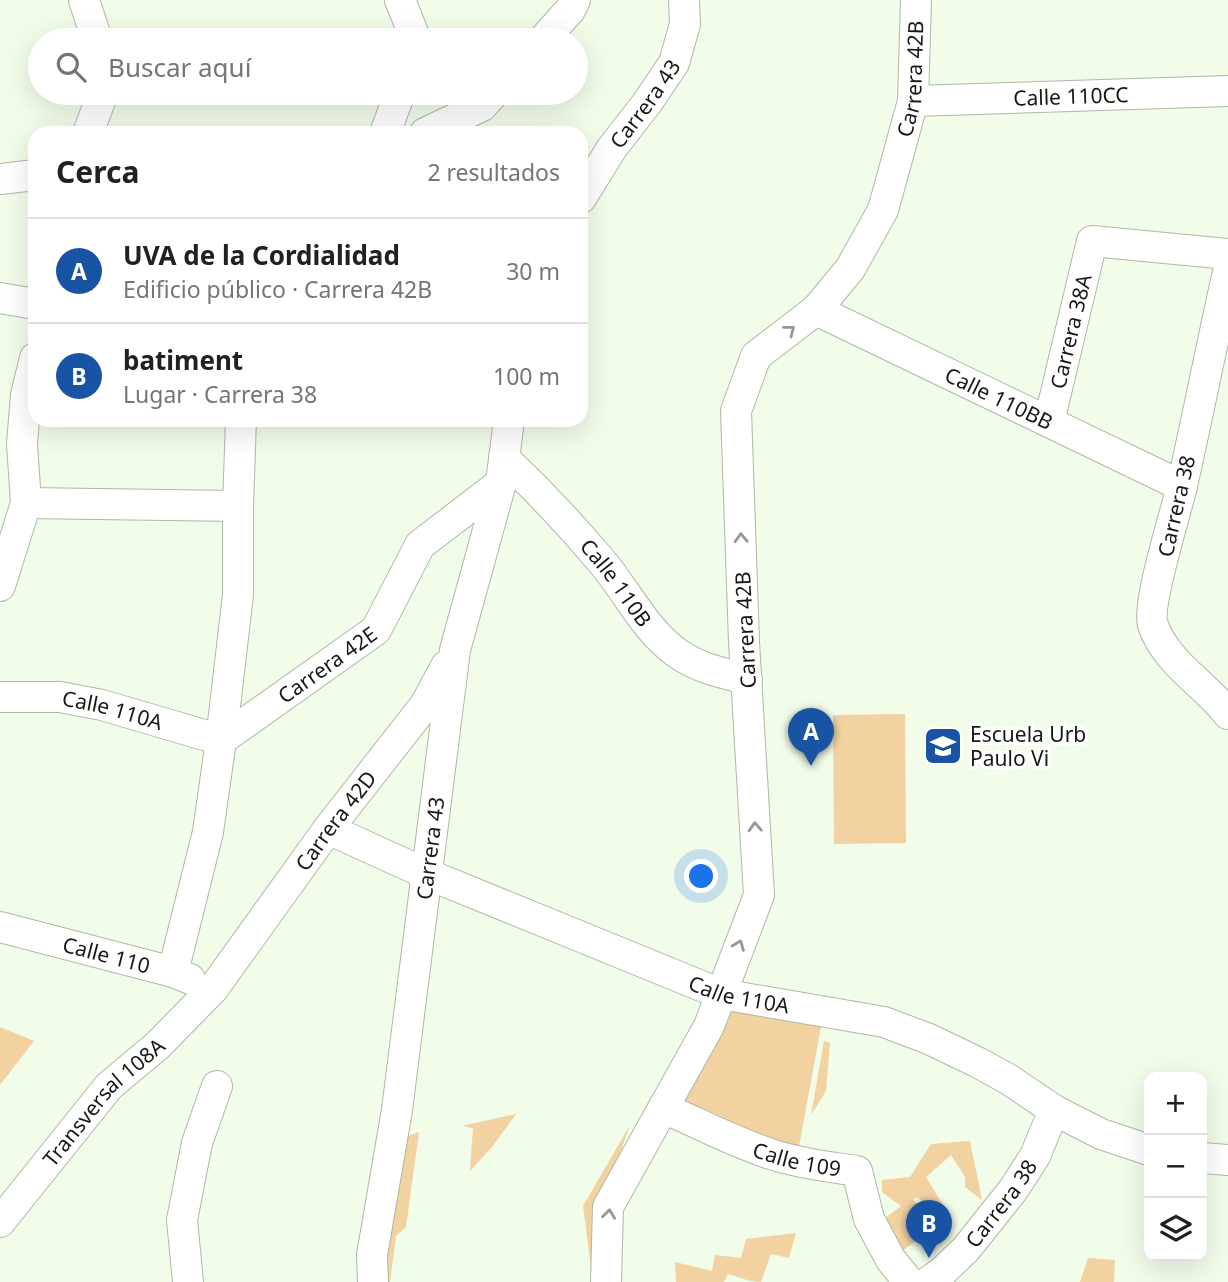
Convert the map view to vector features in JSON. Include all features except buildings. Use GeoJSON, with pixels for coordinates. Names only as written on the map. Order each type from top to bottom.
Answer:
{"type":"FeatureCollection","features":[{"type":"Feature","properties":{"kind":"street"},"geometry":{"type":"LineString","coordinates":[[84,0],[93,28]]}},
{"type":"Feature","properties":{"kind":"street"},"geometry":{"type":"LineString","coordinates":[[400,0],[411,28]]}},
{"type":"Feature","properties":{"kind":"street"},"geometry":{"type":"LineString","coordinates":[[553,28],[570,10],[575,0]]}},
{"type":"Feature","properties":{"kind":"street","name":"Carrera 43"},"geometry":{"type":"LineString","coordinates":[[588,187],[612,148],[674,63],[685,24],[684,0]]}},
{"type":"Feature","properties":{"kind":"street","name":"Carrera 42B"},"geometry":{"type":"LineString","coordinates":[[606,1282],[608,1207],[709,1026],[759,895],[736,411],[756,356],[816,310],[850,269],[883,210],[913,101],[908,1]]}},
{"type":"Feature","properties":{"kind":"street","name":"Calle 110CC"},"geometry":{"type":"LineString","coordinates":[[913,101],[1228,90]]}},
{"type":"Feature","properties":{"kind":"street"},"geometry":{"type":"LineString","coordinates":[[91,126],[99,105]]}},
{"type":"Feature","properties":{"kind":"street"},"geometry":{"type":"LineString","coordinates":[[388,126],[396,105]]}},
{"type":"Feature","properties":{"kind":"street"},"geometry":{"type":"LineString","coordinates":[[440,126],[483,105]]}},
{"type":"Feature","properties":{"kind":"street"},"geometry":{"type":"LineString","coordinates":[[0,179],[28,176]]}},
{"type":"Feature","properties":{"kind":"street","name":"Carrera 38A"},"geometry":{"type":"LineString","coordinates":[[1049,422],[1092,241],[1228,254]]}},
{"type":"Feature","properties":{"kind":"street","name":"Carrera 38"},"geometry":{"type":"LineString","coordinates":[[1228,272],[1182,486],[1155,590],[1152,623],[1165,650],[1228,714]]}},
{"type":"Feature","properties":{"kind":"street"},"geometry":{"type":"LineString","coordinates":[[0,298],[28,303]]}},
{"type":"Feature","properties":{"kind":"street","name":"Calle 110BB"},"geometry":{"type":"LineString","coordinates":[[816,310],[1182,486]]}},
{"type":"Feature","properties":{"kind":"street"},"geometry":{"type":"LineString","coordinates":[[0,586],[26,503],[22,443],[13,398],[28,371]]}},
{"type":"Feature","properties":{"kind":"street"},"geometry":{"type":"LineString","coordinates":[[173,972],[208,832],[221,740],[238,595],[241,427]]}},
{"type":"Feature","properties":{"kind":"street","name":"Carrera 43"},"geometry":{"type":"LineString","coordinates":[[373,1282],[372,1255],[397,1110],[454,650],[502,470],[508,427]]}},
{"type":"Feature","properties":{"kind":"street","name":"Calle 110B"},"geometry":{"type":"LineString","coordinates":[[502,470],[544,496],[604,564],[656,635],[678,653],[707,669],[747,679]]}},
{"type":"Feature","properties":{"kind":"street","name":"Carrera 42E"},"geometry":{"type":"LineString","coordinates":[[221,740],[376,630],[420,545],[502,470]]}},
{"type":"Feature","properties":{"kind":"street"},"geometry":{"type":"LineString","coordinates":[[26,503],[238,506]]}},
{"type":"Feature","properties":{"kind":"street","name":"Carrera 42D"},"geometry":{"type":"LineString","coordinates":[[213,989],[328,829],[425,705],[454,650]]}},
{"type":"Feature","properties":{"kind":"street","name":"Calle 110A"},"geometry":{"type":"LineString","coordinates":[[0,697],[60,697],[103,705],[221,740]]}},
{"type":"Feature","properties":{"kind":"street","name":"Calle 110A"},"geometry":{"type":"LineString","coordinates":[[328,829],[427,874],[720,994],[884,1022],[929,1039],[1008,1079],[1054,1110],[1101,1134],[1144,1148]]}},
{"type":"Feature","properties":{"kind":"street","name":"Calle 110"},"geometry":{"type":"LineString","coordinates":[[0,927],[173,972],[213,989]]}},
{"type":"Feature","properties":{"kind":"street","name":"Transversal 108A"},"geometry":{"type":"LineString","coordinates":[[0,1222],[108,1086],[157,1046],[213,989]]}},
{"type":"Feature","properties":{"kind":"street"},"geometry":{"type":"LineString","coordinates":[[188,1282],[182,1220],[197,1143],[217,1086]]}},
{"type":"Feature","properties":{"kind":"street","name":"Calle 109"},"geometry":{"type":"LineString","coordinates":[[663,1108],[729,1139],[779,1157],[857,1171],[869,1219],[891,1260],[909,1282]]}},
{"type":"Feature","properties":{"kind":"street","name":"Carrera 38"},"geometry":{"type":"LineString","coordinates":[[928,1282],[966,1249],[1013,1189],[1035,1156],[1054,1110]]}},
{"type":"Feature","properties":{"kind":"street"},"geometry":{"type":"LineString","coordinates":[[1207,1158],[1228,1160]]}},
{"type":"Feature","properties":{"kind":"shaded area"},"geometry":{"type":"Polygon","coordinates":[[[905,714],[906,843],[834,844],[833,715],[905,714]]]}},
{"type":"Feature","properties":{"kind":"shaded area"},"geometry":{"type":"Polygon","coordinates":[[[724,1000],[823,1016],[798,1152],[670,1104],[724,1000]]]}},
{"type":"Feature","properties":{"kind":"shaded area"},"geometry":{"type":"Polygon","coordinates":[[[0,1027],[34,1041],[0,1085],[0,1027]]]}},
{"type":"Feature","properties":{"kind":"shaded area"},"geometry":{"type":"Polygon","coordinates":[[[824,1041],[830,1043],[826,1091],[811,1115],[824,1041]]]}},
{"type":"Feature","properties":{"kind":"shaded area"},"geometry":{"type":"Polygon","coordinates":[[[516,1114],[470,1171],[473,1128],[462,1126],[516,1114]]]}},
{"type":"Feature","properties":{"kind":"shaded area"},"geometry":{"type":"Polygon","coordinates":[[[630,1125],[605,1195],[593,1282],[583,1206],[630,1125]]]}},
{"type":"Feature","properties":{"kind":"shaded area"},"geometry":{"type":"Polygon","coordinates":[[[419,1132],[406,1227],[396,1236],[390,1282],[378,1282],[402,1138],[419,1132]]]}},
{"type":"Feature","properties":{"kind":"shaded area"},"geometry":{"type":"Polygon","coordinates":[[[970,1141],[982,1200],[965,1187],[965,1177],[951,1155],[926,1177],[946,1210],[936,1219],[918,1197],[913,1199],[933,1228],[902,1251],[881,1221],[901,1206],[882,1192],[882,1180],[910,1177],[931,1144],[970,1141]]]}},
{"type":"Feature","properties":{"kind":"shaded area"},"geometry":{"type":"Polygon","coordinates":[[[796,1233],[789,1258],[771,1254],[761,1282],[728,1274],[724,1282],[676,1282],[675,1262],[712,1271],[715,1255],[741,1258],[746,1239],[796,1233]]]}},
{"type":"Feature","properties":{"kind":"shaded area"},"geometry":{"type":"Polygon","coordinates":[[[1088,1258],[1115,1260],[1114,1282],[1080,1282],[1088,1258]]]}},
{"type":"Feature","properties":{"kind":"place","name":"Escuela Urb Paulo Vi"},"geometry":{"type":"Point","coordinates":[943,746]}},
{"type":"Feature","properties":{"kind":"place","name":"UVA de la Cordialidad"},"geometry":{"type":"Point","coordinates":[811,766]}},
{"type":"Feature","properties":{"kind":"place","name":"batiment"},"geometry":{"type":"Point","coordinates":[929,1258]}}]}
